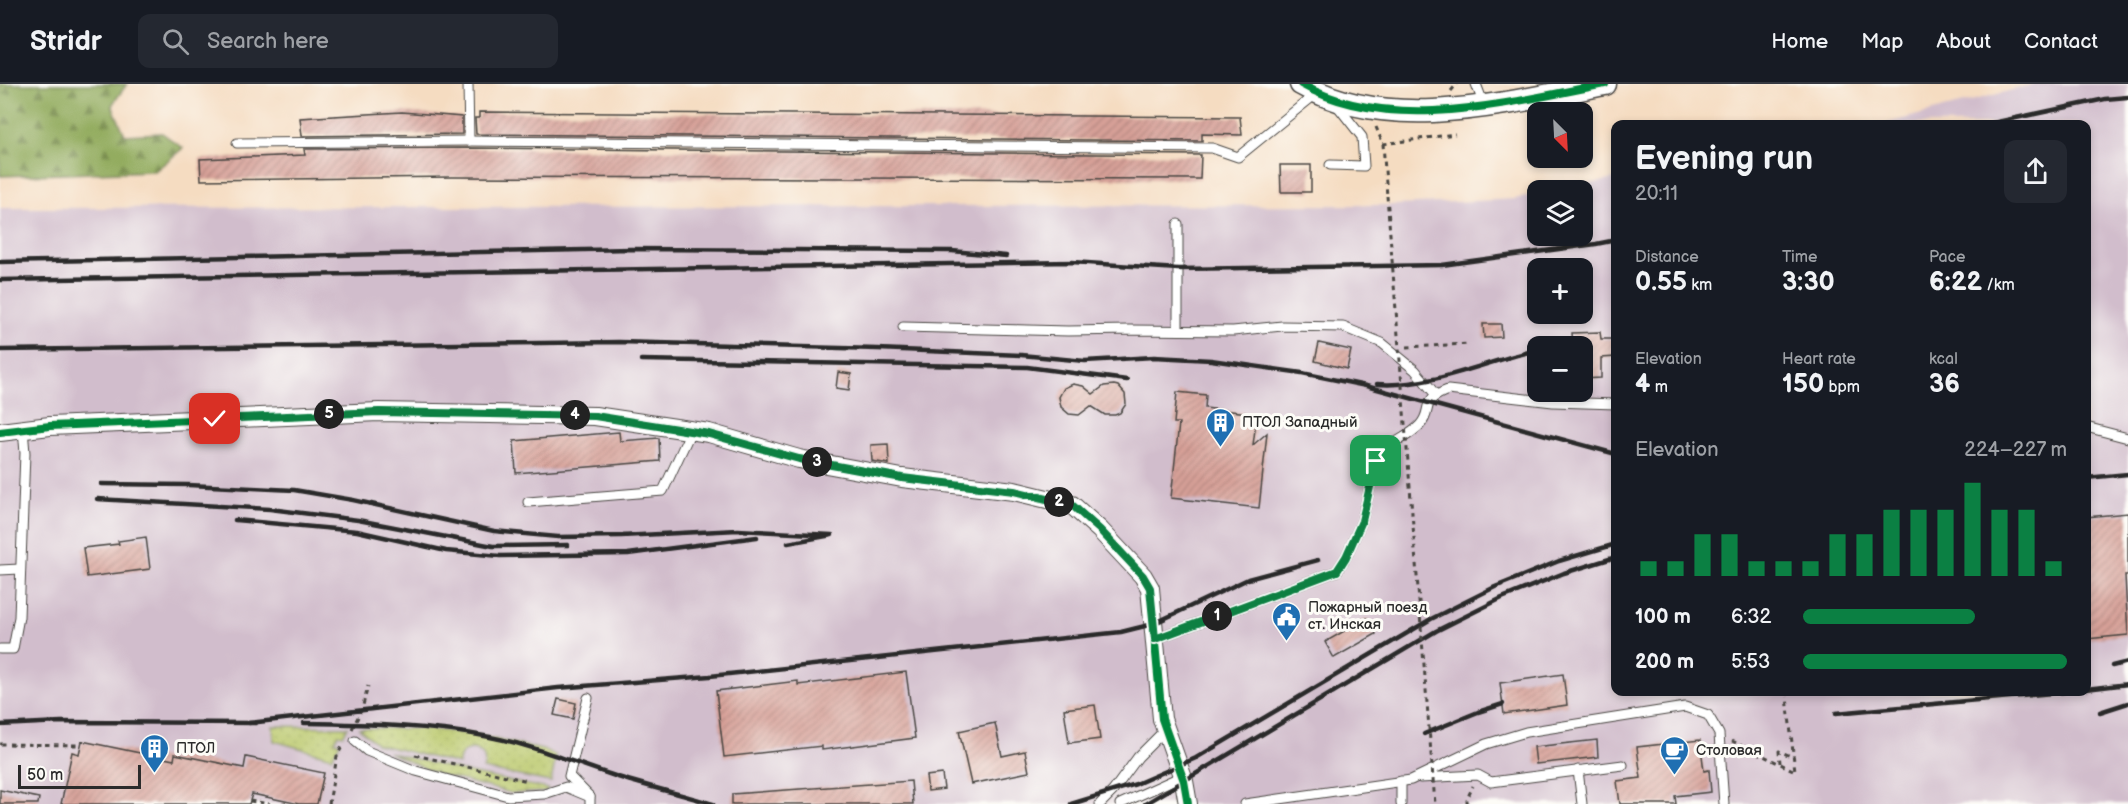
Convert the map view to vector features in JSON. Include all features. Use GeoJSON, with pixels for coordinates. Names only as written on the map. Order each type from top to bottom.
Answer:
{"type":"FeatureCollection","features":[{"type":"Feature","properties":{"kind":"street"},"geometry":{"type":"LineString","coordinates":[[1316,91],[1370,108],[1434,111],[1485,107],[1605,84]]}},
{"type":"Feature","properties":{"kind":"street"},"geometry":{"type":"LineString","coordinates":[[0,432],[379,412],[595,416],[709,434],[799,459],[902,478],[1014,491],[1072,505],[1100,530],[1143,576],[1150,588],[1162,719],[1182,776],[1186,803]]}},
{"type":"Feature","properties":{"kind":"lane"},"geometry":{"type":"LineString","coordinates":[[468,84],[470,141]]}},
{"type":"Feature","properties":{"kind":"lane"},"geometry":{"type":"LineString","coordinates":[[1476,84],[1485,107]]}},
{"type":"Feature","properties":{"kind":"lane"},"geometry":{"type":"LineString","coordinates":[[237,143],[470,141],[1212,148],[1238,158],[1316,91],[1362,137],[1364,166],[1330,165]]}},
{"type":"Feature","properties":{"kind":"lane"},"geometry":{"type":"LineString","coordinates":[[1178,224],[1178,330]]}},
{"type":"Feature","properties":{"kind":"lane"},"geometry":{"type":"LineString","coordinates":[[903,327],[1068,331],[1233,331],[1282,326],[1343,327],[1382,343],[1414,370],[1436,394]]}},
{"type":"Feature","properties":{"kind":"lane"},"geometry":{"type":"LineString","coordinates":[[1155,639],[1337,571],[1362,521],[1376,461],[1381,452],[1422,424],[1428,403],[1436,394],[1448,390],[1553,402],[1611,405]]}},
{"type":"Feature","properties":{"kind":"lane"},"geometry":{"type":"LineString","coordinates":[[2091,428],[2128,438]]}},
{"type":"Feature","properties":{"kind":"lane"},"geometry":{"type":"LineString","coordinates":[[0,649],[13,649],[19,617],[25,453],[23,429]]}},
{"type":"Feature","properties":{"kind":"lane"},"geometry":{"type":"LineString","coordinates":[[528,502],[663,491],[691,431]]}},
{"type":"Feature","properties":{"kind":"lane"},"geometry":{"type":"LineString","coordinates":[[0,570],[20,569]]}},
{"type":"Feature","properties":{"kind":"lane"},"geometry":{"type":"LineString","coordinates":[[588,698],[569,776],[590,800]]}},
{"type":"Feature","properties":{"kind":"lane"},"geometry":{"type":"LineString","coordinates":[[1414,778],[1486,744],[1526,732],[1685,707],[1708,715],[1719,734],[1724,804]]}},
{"type":"Feature","properties":{"kind":"lane"},"geometry":{"type":"LineString","coordinates":[[1100,804],[1113,791],[1138,757],[1165,729]]}},
{"type":"Feature","properties":{"kind":"lane"},"geometry":{"type":"LineString","coordinates":[[355,741],[367,751],[416,771],[508,796],[544,794],[566,787],[590,800]]}},
{"type":"Feature","properties":{"kind":"lane"},"geometry":{"type":"LineString","coordinates":[[1245,804],[1414,778],[1478,775],[1491,782],[1623,765]]}},
{"type":"Feature","properties":{"kind":"lane"},"geometry":{"type":"LineString","coordinates":[[1578,770],[1582,804]]}},
{"type":"Feature","properties":{"kind":"lane"},"geometry":{"type":"LineString","coordinates":[[1120,804],[1182,776]]}},
{"type":"Feature","properties":{"kind":"lane"},"geometry":{"type":"LineString","coordinates":[[1401,781],[1401,804]]}},
{"type":"Feature","properties":{"kind":"path"},"geometry":{"type":"LineString","coordinates":[[1435,804],[1383,144],[1455,134]]}},
{"type":"Feature","properties":{"kind":"path"},"geometry":{"type":"LineString","coordinates":[[1399,347],[1469,344]]}},
{"type":"Feature","properties":{"kind":"path"},"geometry":{"type":"LineString","coordinates":[[1730,741],[1795,771],[1787,697]]}},
{"type":"Feature","properties":{"kind":"path"},"geometry":{"type":"LineString","coordinates":[[0,744],[81,745]]}},
{"type":"Feature","properties":{"kind":"path"},"geometry":{"type":"LineString","coordinates":[[1780,764],[1779,751],[1793,757]]}},
{"type":"Feature","properties":{"kind":"path"},"geometry":{"type":"LineString","coordinates":[[412,755],[561,789]]}},
{"type":"Feature","properties":{"kind":"path"},"geometry":{"type":"LineString","coordinates":[[250,801],[270,804]]}},
{"type":"Feature","properties":{"kind":"shaded area"},"geometry":{"type":"Polygon","coordinates":[[[2035,84],[2128,84],[2128,804],[0,804],[0,208],[1397,205],[1514,199],[1527,196],[1527,246],[1593,246],[1593,183],[1611,180],[1611,696],[2091,696],[2091,120],[1899,120],[2035,84]]]}},
{"type":"Feature","properties":{"kind":"green space"},"geometry":{"type":"Polygon","coordinates":[[[0,84],[127,84],[112,105],[125,135],[162,133],[183,148],[155,171],[0,176],[0,84]]]}},
{"type":"Feature","properties":{"kind":"green space"},"geometry":{"type":"Polygon","coordinates":[[[273,726],[348,727],[343,735],[338,734],[335,741],[340,743],[332,757],[274,741],[273,726]]]}},
{"type":"Feature","properties":{"kind":"green space"},"geometry":{"type":"Polygon","coordinates":[[[359,728],[424,729],[468,733],[547,751],[556,756],[551,782],[483,769],[484,757],[474,749],[463,753],[459,764],[377,744],[359,728]]]}},
{"type":"Feature","properties":{"kind":"green space"},"geometry":{"type":"Polygon","coordinates":[[[388,752],[470,773],[548,789],[546,792],[511,793],[438,774],[388,752]]]}},
{"type":"Feature","properties":{"kind":"building"},"geometry":{"type":"Polygon","coordinates":[[[402,112],[462,117],[462,134],[302,136],[300,118],[402,112]]]}},
{"type":"Feature","properties":{"kind":"building"},"geometry":{"type":"Polygon","coordinates":[[[479,112],[1240,117],[1242,135],[1202,134],[1202,141],[476,134],[475,118],[479,118],[479,112]]]}},
{"type":"Feature","properties":{"kind":"building"},"geometry":{"type":"Polygon","coordinates":[[[469,148],[1201,155],[1200,179],[452,177],[201,180],[200,159],[305,155],[304,149],[469,148]]]}},
{"type":"Feature","properties":{"kind":"building"},"geometry":{"type":"Polygon","coordinates":[[[1280,165],[1311,165],[1311,192],[1281,192],[1280,165]]]}},
{"type":"Feature","properties":{"kind":"building"},"geometry":{"type":"Polygon","coordinates":[[[1483,324],[1501,324],[1502,337],[1484,338],[1483,324]]]}},
{"type":"Feature","properties":{"kind":"building"},"geometry":{"type":"Polygon","coordinates":[[[1600,332],[1601,339],[1611,339],[1611,357],[1601,358],[1601,378],[1593,378],[1593,336],[1572,336],[1572,333],[1600,332]]]}},
{"type":"Feature","properties":{"kind":"building"},"geometry":{"type":"Polygon","coordinates":[[[1319,343],[1351,350],[1347,369],[1315,361],[1319,343]]]}},
{"type":"Feature","properties":{"kind":"building"},"geometry":{"type":"Polygon","coordinates":[[[838,372],[851,374],[849,390],[836,388],[838,372]]]}},
{"type":"Feature","properties":{"kind":"building"},"geometry":{"type":"Polygon","coordinates":[[[1073,384],[1083,386],[1093,394],[1104,386],[1118,386],[1125,394],[1126,404],[1120,413],[1115,415],[1105,415],[1091,406],[1079,415],[1069,414],[1061,407],[1059,397],[1064,388],[1073,384]]]}},
{"type":"Feature","properties":{"kind":"building","name":"ПТОЛ Западный"},"geometry":{"type":"Polygon","coordinates":[[[1177,392],[1206,395],[1205,408],[1257,414],[1253,445],[1267,433],[1259,508],[1171,498],[1179,423],[1174,423],[1177,392]]]}},
{"type":"Feature","properties":{"kind":"building"},"geometry":{"type":"Polygon","coordinates":[[[619,432],[620,441],[659,438],[660,461],[516,473],[514,441],[619,432]]]}},
{"type":"Feature","properties":{"kind":"building"},"geometry":{"type":"Polygon","coordinates":[[[888,444],[889,464],[872,461],[871,445],[888,444]]]}},
{"type":"Feature","properties":{"kind":"building"},"geometry":{"type":"Polygon","coordinates":[[[2128,513],[2128,575],[2125,575],[2128,635],[2091,639],[2091,517],[2128,513]]]}},
{"type":"Feature","properties":{"kind":"building"},"geometry":{"type":"Polygon","coordinates":[[[146,537],[150,569],[87,577],[83,548],[119,544],[118,541],[146,537]]]}},
{"type":"Feature","properties":{"kind":"building"},"geometry":{"type":"Polygon","coordinates":[[[1367,618],[1376,634],[1334,658],[1325,642],[1367,618]]]}},
{"type":"Feature","properties":{"kind":"building"},"geometry":{"type":"Polygon","coordinates":[[[906,672],[915,738],[822,750],[822,746],[724,757],[716,691],[798,681],[798,685],[906,672]]]}},
{"type":"Feature","properties":{"kind":"building"},"geometry":{"type":"Polygon","coordinates":[[[1563,674],[1567,705],[1504,714],[1500,683],[1563,674]]]}},
{"type":"Feature","properties":{"kind":"building"},"geometry":{"type":"Polygon","coordinates":[[[558,699],[576,703],[573,719],[554,715],[558,699]]]}},
{"type":"Feature","properties":{"kind":"building"},"geometry":{"type":"Polygon","coordinates":[[[1095,705],[1100,739],[1069,743],[1064,709],[1095,705]]]}},
{"type":"Feature","properties":{"kind":"building"},"geometry":{"type":"Polygon","coordinates":[[[995,723],[1002,756],[1025,751],[1029,772],[971,784],[959,731],[995,723]]]}},
{"type":"Feature","properties":{"kind":"building"},"geometry":{"type":"Polygon","coordinates":[[[1597,740],[1598,757],[1536,764],[1534,747],[1597,740]]]}},
{"type":"Feature","properties":{"kind":"building","name":"Столовая"},"geometry":{"type":"Polygon","coordinates":[[[1700,740],[1704,771],[1709,770],[1711,792],[1675,796],[1676,804],[1620,804],[1617,781],[1641,778],[1637,747],[1700,740]]]}},
{"type":"Feature","properties":{"kind":"building","name":"ПТОЛ"},"geometry":{"type":"Polygon","coordinates":[[[82,741],[174,760],[175,754],[244,768],[246,757],[324,773],[317,804],[299,804],[252,794],[249,804],[61,804],[72,752],[79,754],[82,741]]]}},
{"type":"Feature","properties":{"kind":"building"},"geometry":{"type":"Polygon","coordinates":[[[942,774],[944,789],[928,791],[926,776],[942,774]]]}},
{"type":"Feature","properties":{"kind":"building"},"geometry":{"type":"Polygon","coordinates":[[[911,781],[913,804],[732,804],[732,794],[911,781]]]}},
{"type":"Feature","properties":{"kind":"building"},"geometry":{"type":"Polygon","coordinates":[[[0,790],[39,798],[38,804],[0,804],[0,790]]]}},
{"type":"Feature","properties":{"kind":"railway"},"geometry":{"type":"LineString","coordinates":[[2007,120],[2105,99],[2128,97]]}},
{"type":"Feature","properties":{"kind":"railway"},"geometry":{"type":"LineString","coordinates":[[0,280],[1072,262],[1178,269],[1442,265],[1611,241]]}},
{"type":"Feature","properties":{"kind":"railway"},"geometry":{"type":"LineString","coordinates":[[0,262],[631,249],[952,251],[1006,256]]}},
{"type":"Feature","properties":{"kind":"railway"},"geometry":{"type":"LineString","coordinates":[[0,350],[619,342],[878,349],[1021,355],[1085,361],[1154,357],[1211,360],[1302,373],[1366,386],[1611,453]]}},
{"type":"Feature","properties":{"kind":"railway"},"geometry":{"type":"LineString","coordinates":[[1377,384],[1398,384],[1438,378],[1527,353]]}},
{"type":"Feature","properties":{"kind":"railway"},"geometry":{"type":"LineString","coordinates":[[641,360],[1027,367],[1127,380]]}},
{"type":"Feature","properties":{"kind":"railway"},"geometry":{"type":"LineString","coordinates":[[2091,478],[2128,474]]}},
{"type":"Feature","properties":{"kind":"railway"},"geometry":{"type":"LineString","coordinates":[[101,484],[294,490],[353,500],[494,531],[558,537],[738,530],[832,535],[788,543]]}},
{"type":"Feature","properties":{"kind":"railway"},"geometry":{"type":"LineString","coordinates":[[97,499],[270,509],[358,520],[493,546],[568,545]]}},
{"type":"Feature","properties":{"kind":"railway"},"geometry":{"type":"LineString","coordinates":[[235,520],[357,531],[446,551],[500,556],[628,554],[757,537]]}},
{"type":"Feature","properties":{"kind":"railway"},"geometry":{"type":"LineString","coordinates":[[1071,804],[1136,784],[1196,758],[1431,619],[1495,587],[1559,561],[1611,545]]}},
{"type":"Feature","properties":{"kind":"railway"},"geometry":{"type":"LineString","coordinates":[[1145,804],[1436,631],[1502,598],[1564,573],[1611,559]]}},
{"type":"Feature","properties":{"kind":"railway"},"geometry":{"type":"LineString","coordinates":[[249,723],[558,688],[710,676],[1121,632],[1153,624],[1248,579],[1318,560]]}},
{"type":"Feature","properties":{"kind":"railway"},"geometry":{"type":"LineString","coordinates":[[2112,666],[2128,662]]}},
{"type":"Feature","properties":{"kind":"railway"},"geometry":{"type":"LineString","coordinates":[[2091,688],[2128,684]]}},
{"type":"Feature","properties":{"kind":"railway"},"geometry":{"type":"LineString","coordinates":[[1836,713],[2021,696]]}},
{"type":"Feature","properties":{"kind":"railway"},"geometry":{"type":"LineString","coordinates":[[2100,712],[2128,703]]}},
{"type":"Feature","properties":{"kind":"railway"},"geometry":{"type":"LineString","coordinates":[[1424,734],[1503,704]]}},
{"type":"Feature","properties":{"kind":"railway"},"geometry":{"type":"LineString","coordinates":[[0,725],[61,722],[256,723]]}},
{"type":"Feature","properties":{"kind":"railway"},"geometry":{"type":"LineString","coordinates":[[304,723],[421,728],[490,737],[521,744],[624,779],[713,804]]}},
{"type":"Feature","properties":{"kind":"cycle path"},"geometry":{"type":"LineString","coordinates":[[1301,84],[1335,99],[1372,108],[1411,111],[1451,110],[1491,105],[1605,84]]}},
{"type":"Feature","properties":{"kind":"cycle path"},"geometry":{"type":"LineString","coordinates":[[0,432],[50,426],[379,412],[595,416],[709,433],[799,459],[902,478],[1014,491],[1072,505],[1100,530],[1143,576],[1150,588],[1162,719],[1184,781],[1188,804]]}},
{"type":"Feature","properties":{"kind":"place","name":"ПТОЛ Западный"},"geometry":{"type":"Point","coordinates":[1221,448]}},
{"type":"Feature","properties":{"kind":"place","name":"Пожарный поезд ст. Инская"},"geometry":{"type":"Point","coordinates":[1287,642]}},
{"type":"Feature","properties":{"kind":"place","name":"ПТОЛ"},"geometry":{"type":"Point","coordinates":[155,774]}},
{"type":"Feature","properties":{"kind":"place","name":"Столовая"},"geometry":{"type":"Point","coordinates":[1675,776]}},
{"type":"Feature","properties":{"kind":"route"},"geometry":{"type":"LineString","coordinates":[[215,419],[379,412],[595,416],[709,434],[799,459],[902,478],[1014,491],[1072,505],[1100,530],[1143,576],[1150,588],[1155,639],[1337,571],[1362,521],[1376,461]]}}]}
